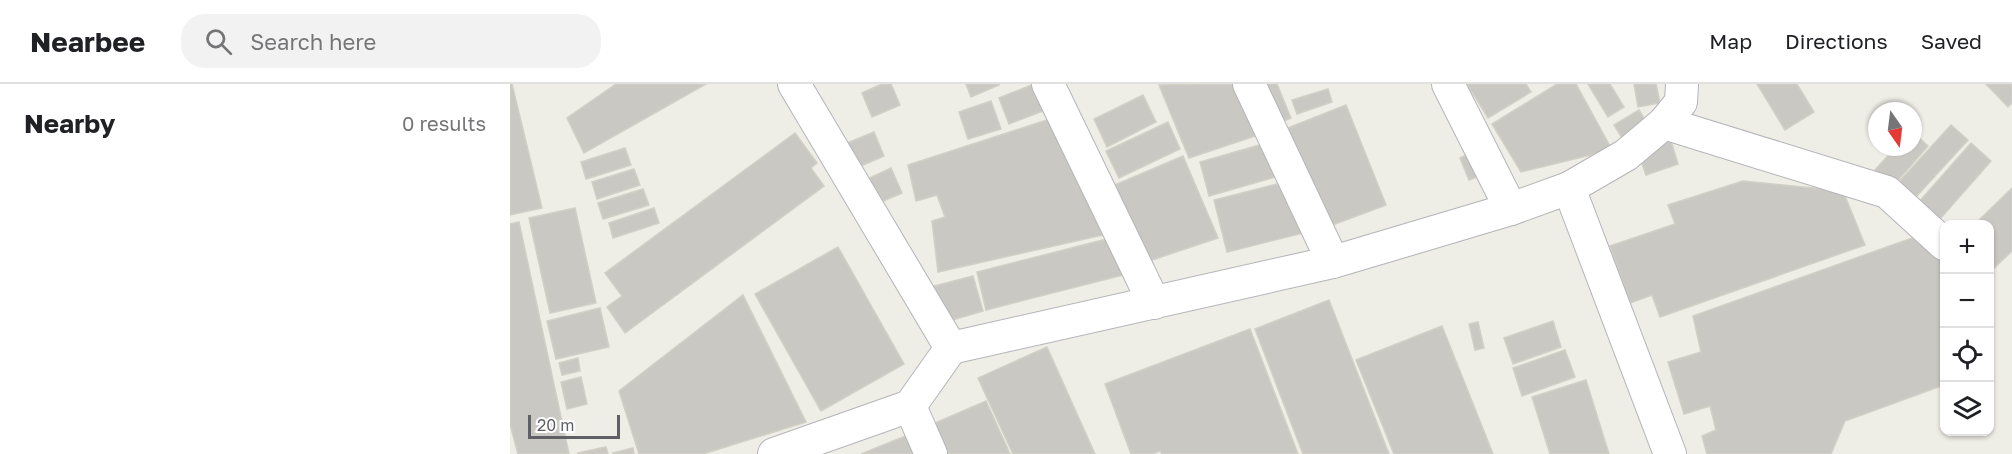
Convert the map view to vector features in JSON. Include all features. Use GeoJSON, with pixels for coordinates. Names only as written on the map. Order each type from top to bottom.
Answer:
{"type":"FeatureCollection","features":[{"type":"Feature","properties":{"kind":"street"},"geometry":{"type":"LineString","coordinates":[[794,84],[951,348]]}},
{"type":"Feature","properties":{"kind":"street"},"geometry":{"type":"LineString","coordinates":[[1048,84],[1154,303]]}},
{"type":"Feature","properties":{"kind":"street"},"geometry":{"type":"LineString","coordinates":[[1249,84],[1333,262]]}},
{"type":"Feature","properties":{"kind":"street"},"geometry":{"type":"LineString","coordinates":[[1448,84],[1511,209]]}},
{"type":"Feature","properties":{"kind":"street"},"geometry":{"type":"LineString","coordinates":[[774,454],[910,406],[951,348],[1333,262],[1511,209],[1569,188],[1626,155],[1664,123],[1681,102],[1682,84]]}},
{"type":"Feature","properties":{"kind":"street"},"geometry":{"type":"LineString","coordinates":[[1664,123],[1887,192],[1940,240]]}},
{"type":"Feature","properties":{"kind":"street"},"geometry":{"type":"LineString","coordinates":[[1569,188],[1670,454]]}},
{"type":"Feature","properties":{"kind":"street"},"geometry":{"type":"LineString","coordinates":[[910,406],[931,454]]}},
{"type":"Feature","properties":{"kind":"building"},"geometry":{"type":"Polygon","coordinates":[[[510,84],[512,84],[542,208],[510,215],[510,84]]]}},
{"type":"Feature","properties":{"kind":"building"},"geometry":{"type":"Polygon","coordinates":[[[616,84],[706,84],[584,153],[567,118],[616,84]]]}},
{"type":"Feature","properties":{"kind":"building"},"geometry":{"type":"Polygon","coordinates":[[[882,84],[891,84],[900,105],[872,117],[862,93],[882,84]]]}},
{"type":"Feature","properties":{"kind":"building"},"geometry":{"type":"Polygon","coordinates":[[[966,84],[999,84],[999,85],[971,97],[966,84]]]}},
{"type":"Feature","properties":{"kind":"building"},"geometry":{"type":"Polygon","coordinates":[[[1034,84],[1048,109],[1009,124],[999,98],[1034,84]]]}},
{"type":"Feature","properties":{"kind":"building"},"geometry":{"type":"Polygon","coordinates":[[[1241,84],[1261,134],[1189,158],[1159,85],[1241,84]]]}},
{"type":"Feature","properties":{"kind":"building"},"geometry":{"type":"Polygon","coordinates":[[[1258,84],[1277,84],[1291,118],[1274,125],[1258,84]]]}},
{"type":"Feature","properties":{"kind":"building"},"geometry":{"type":"Polygon","coordinates":[[[1467,84],[1526,84],[1531,92],[1488,118],[1467,84]]]}},
{"type":"Feature","properties":{"kind":"building"},"geometry":{"type":"Polygon","coordinates":[[[1557,84],[1576,84],[1611,148],[1607,151],[1521,172],[1492,124],[1557,84]]]}},
{"type":"Feature","properties":{"kind":"building"},"geometry":{"type":"Polygon","coordinates":[[[1588,84],[1610,84],[1624,107],[1608,117],[1588,84]]]}},
{"type":"Feature","properties":{"kind":"building"},"geometry":{"type":"Polygon","coordinates":[[[1634,84],[1656,84],[1660,103],[1638,107],[1634,84]]]}},
{"type":"Feature","properties":{"kind":"building"},"geometry":{"type":"Polygon","coordinates":[[[1757,84],[1797,84],[1814,112],[1785,130],[1757,84]]]}},
{"type":"Feature","properties":{"kind":"building"},"geometry":{"type":"Polygon","coordinates":[[[1986,84],[2012,84],[2012,103],[2008,107],[1986,84]]]}},
{"type":"Feature","properties":{"kind":"building"},"geometry":{"type":"Polygon","coordinates":[[[1328,89],[1332,102],[1297,114],[1292,100],[1328,89]]]}},
{"type":"Feature","properties":{"kind":"building"},"geometry":{"type":"Polygon","coordinates":[[[1143,95],[1156,122],[1107,147],[1094,119],[1143,95]]]}},
{"type":"Feature","properties":{"kind":"building"},"geometry":{"type":"Polygon","coordinates":[[[991,101],[1001,129],[968,139],[959,112],[991,101]]]}},
{"type":"Feature","properties":{"kind":"building"},"geometry":{"type":"Polygon","coordinates":[[[1346,105],[1386,205],[1327,227],[1288,128],[1346,105]]]}},
{"type":"Feature","properties":{"kind":"building"},"geometry":{"type":"Polygon","coordinates":[[[1639,110],[1649,126],[1624,141],[1614,125],[1639,110]]]}},
{"type":"Feature","properties":{"kind":"building"},"geometry":{"type":"Polygon","coordinates":[[[1053,118],[1103,235],[938,272],[932,221],[945,217],[937,195],[916,201],[908,165],[1053,118]]]}},
{"type":"Feature","properties":{"kind":"building"},"geometry":{"type":"Polygon","coordinates":[[[1168,122],[1180,149],[1119,178],[1106,151],[1168,122]]]}},
{"type":"Feature","properties":{"kind":"building"},"geometry":{"type":"Polygon","coordinates":[[[1951,125],[1968,140],[1914,199],[1897,184],[1951,125]]]}},
{"type":"Feature","properties":{"kind":"building"},"geometry":{"type":"Polygon","coordinates":[[[874,132],[884,156],[856,168],[845,144],[874,132]]]}},
{"type":"Feature","properties":{"kind":"building"},"geometry":{"type":"Polygon","coordinates":[[[795,133],[817,163],[811,168],[824,186],[625,333],[607,307],[622,296],[605,273],[795,133]]]}},
{"type":"Feature","properties":{"kind":"building"},"geometry":{"type":"Polygon","coordinates":[[[1922,140],[1928,146],[1922,153],[1922,140]]]}},
{"type":"Feature","properties":{"kind":"building"},"geometry":{"type":"Polygon","coordinates":[[[1671,141],[1678,164],[1646,175],[1638,152],[1671,141]]]}},
{"type":"Feature","properties":{"kind":"building"},"geometry":{"type":"Polygon","coordinates":[[[1270,142],[1279,176],[1209,196],[1200,162],[1270,142]]]}},
{"type":"Feature","properties":{"kind":"building"},"geometry":{"type":"Polygon","coordinates":[[[1971,143],[1991,161],[1940,219],[1919,202],[1971,143]]]}},
{"type":"Feature","properties":{"kind":"building"},"geometry":{"type":"Polygon","coordinates":[[[625,148],[631,165],[586,179],[581,162],[625,148]]]}},
{"type":"Feature","properties":{"kind":"building"},"geometry":{"type":"Polygon","coordinates":[[[1475,151],[1485,174],[1469,180],[1460,158],[1475,151]]]}},
{"type":"Feature","properties":{"kind":"building"},"geometry":{"type":"Polygon","coordinates":[[[1183,156],[1218,238],[1149,261],[1115,185],[1183,156]]]}},
{"type":"Feature","properties":{"kind":"building"},"geometry":{"type":"Polygon","coordinates":[[[1888,156],[1919,156],[1893,186],[1875,170],[1888,156]]]}},
{"type":"Feature","properties":{"kind":"building"},"geometry":{"type":"Polygon","coordinates":[[[891,168],[902,193],[874,205],[863,181],[891,168]]]}},
{"type":"Feature","properties":{"kind":"building"},"geometry":{"type":"Polygon","coordinates":[[[634,169],[640,185],[597,199],[592,182],[634,169]]]}},
{"type":"Feature","properties":{"kind":"building"},"geometry":{"type":"Polygon","coordinates":[[[1289,181],[1303,233],[1227,252],[1214,200],[1289,181]]]}},
{"type":"Feature","properties":{"kind":"building"},"geometry":{"type":"Polygon","coordinates":[[[1743,181],[1843,191],[1865,245],[1660,317],[1652,295],[1630,303],[1610,246],[1675,224],[1668,205],[1743,181]]]}},
{"type":"Feature","properties":{"kind":"building"},"geometry":{"type":"Polygon","coordinates":[[[2012,188],[2012,251],[1994,268],[1994,220],[1979,220],[2012,188]]]}},
{"type":"Feature","properties":{"kind":"building"},"geometry":{"type":"Polygon","coordinates":[[[643,189],[649,205],[603,219],[598,203],[643,189]]]}},
{"type":"Feature","properties":{"kind":"building"},"geometry":{"type":"Polygon","coordinates":[[[575,208],[596,303],[550,313],[529,218],[575,208]]]}},
{"type":"Feature","properties":{"kind":"building"},"geometry":{"type":"Polygon","coordinates":[[[654,208],[659,223],[613,238],[609,223],[654,208]]]}},
{"type":"Feature","properties":{"kind":"building"},"geometry":{"type":"Polygon","coordinates":[[[519,222],[569,454],[518,454],[510,424],[510,224],[519,222]]]}},
{"type":"Feature","properties":{"kind":"building"},"geometry":{"type":"Polygon","coordinates":[[[1912,238],[1940,259],[1940,386],[1845,421],[1831,454],[1707,454],[1702,436],[1716,430],[1710,406],[1684,414],[1668,362],[1701,352],[1693,316],[1912,238]]]}},
{"type":"Feature","properties":{"kind":"building"},"geometry":{"type":"Polygon","coordinates":[[[1107,239],[1123,275],[986,310],[977,272],[1107,239]]]}},
{"type":"Feature","properties":{"kind":"building"},"geometry":{"type":"Polygon","coordinates":[[[838,247],[904,364],[821,411],[755,294],[838,247]]]}},
{"type":"Feature","properties":{"kind":"building"},"geometry":{"type":"Polygon","coordinates":[[[973,276],[983,311],[942,323],[923,289],[973,276]]]}},
{"type":"Feature","properties":{"kind":"building"},"geometry":{"type":"Polygon","coordinates":[[[743,295],[806,422],[703,454],[639,454],[619,391],[743,295]]]}},
{"type":"Feature","properties":{"kind":"building"},"geometry":{"type":"Polygon","coordinates":[[[1329,300],[1389,454],[1303,454],[1255,329],[1329,300]]]}},
{"type":"Feature","properties":{"kind":"building"},"geometry":{"type":"Polygon","coordinates":[[[600,308],[609,347],[556,359],[547,321],[600,308]]]}},
{"type":"Feature","properties":{"kind":"building"},"geometry":{"type":"Polygon","coordinates":[[[1553,321],[1561,347],[1513,364],[1504,338],[1553,321]]]}},
{"type":"Feature","properties":{"kind":"building"},"geometry":{"type":"Polygon","coordinates":[[[1478,322],[1484,348],[1475,350],[1469,324],[1478,322]]]}},
{"type":"Feature","properties":{"kind":"building"},"geometry":{"type":"Polygon","coordinates":[[[1442,326],[1493,454],[1394,454],[1356,360],[1442,326]]]}},
{"type":"Feature","properties":{"kind":"building"},"geometry":{"type":"Polygon","coordinates":[[[1250,329],[1298,454],[1162,454],[1160,451],[1152,454],[1131,454],[1105,384],[1250,329]]]}},
{"type":"Feature","properties":{"kind":"building"},"geometry":{"type":"Polygon","coordinates":[[[1047,347],[1095,454],[1013,454],[978,378],[1047,347]]]}},
{"type":"Feature","properties":{"kind":"building"},"geometry":{"type":"Polygon","coordinates":[[[1565,350],[1575,377],[1522,396],[1513,368],[1565,350]]]}},
{"type":"Feature","properties":{"kind":"building"},"geometry":{"type":"Polygon","coordinates":[[[578,358],[580,371],[562,375],[559,363],[578,358]]]}},
{"type":"Feature","properties":{"kind":"building"},"geometry":{"type":"Polygon","coordinates":[[[581,377],[587,404],[567,409],[561,382],[581,377]]]}},
{"type":"Feature","properties":{"kind":"building"},"geometry":{"type":"Polygon","coordinates":[[[1586,380],[1609,454],[1550,454],[1532,397],[1586,380]]]}},
{"type":"Feature","properties":{"kind":"building"},"geometry":{"type":"Polygon","coordinates":[[[986,401],[1010,454],[946,454],[933,424],[986,401]]]}},
{"type":"Feature","properties":{"kind":"building"},"geometry":{"type":"Polygon","coordinates":[[[908,435],[915,454],[861,454],[908,435]]]}},
{"type":"Feature","properties":{"kind":"building"},"geometry":{"type":"Polygon","coordinates":[[[606,447],[608,454],[578,453],[606,447]]]}},
{"type":"Feature","properties":{"kind":"building"},"geometry":{"type":"Polygon","coordinates":[[[633,448],[634,454],[613,453],[633,448]]]}}]}
